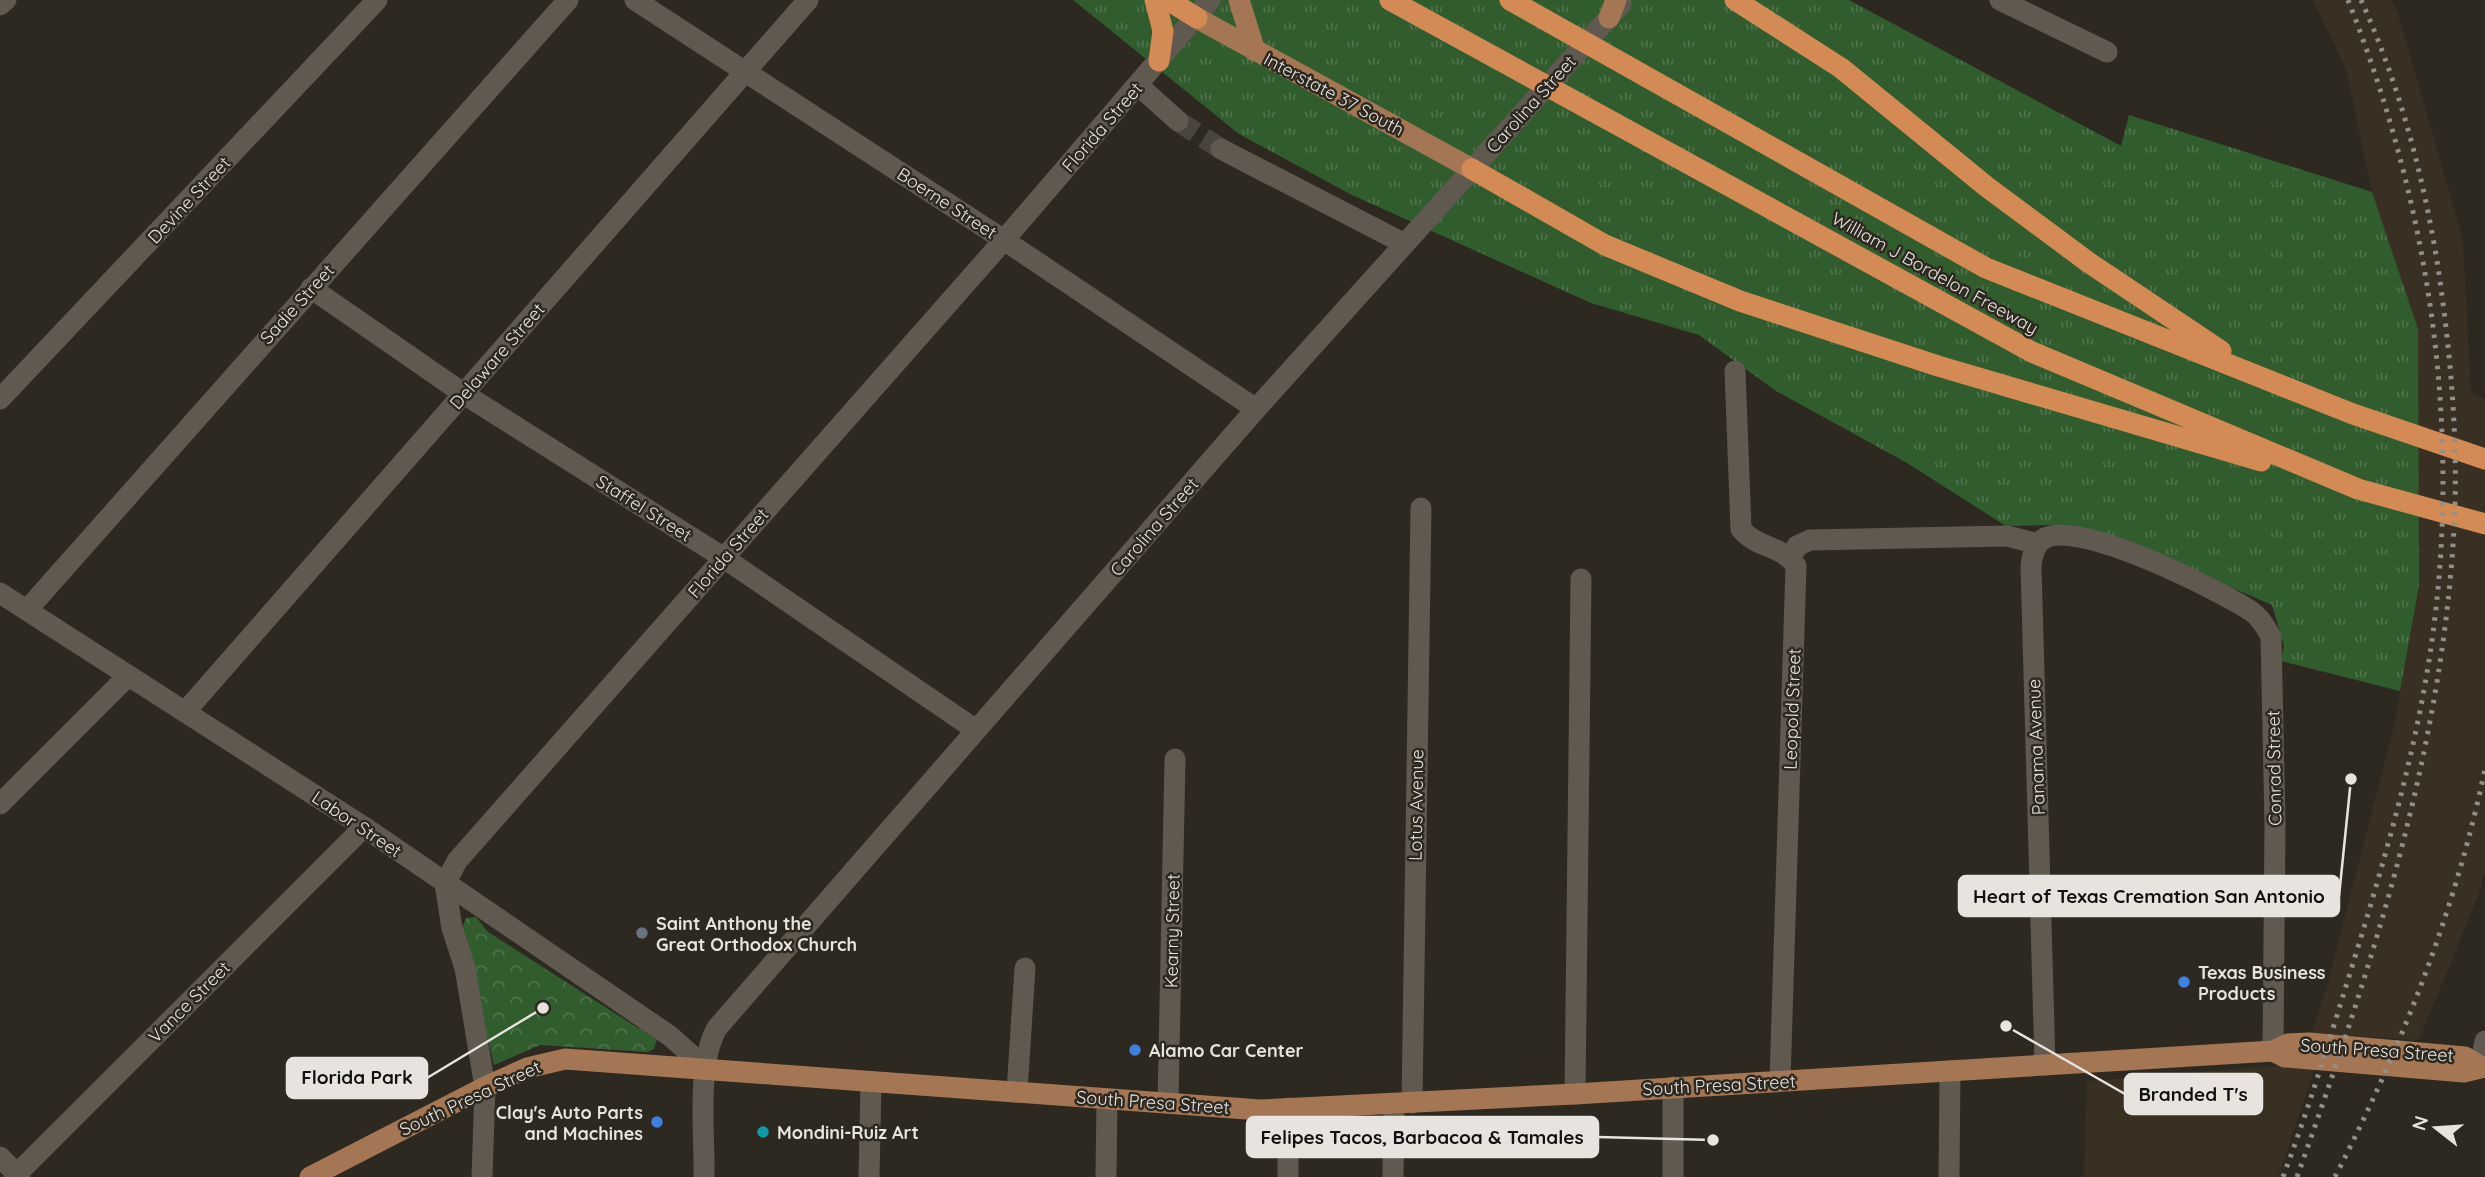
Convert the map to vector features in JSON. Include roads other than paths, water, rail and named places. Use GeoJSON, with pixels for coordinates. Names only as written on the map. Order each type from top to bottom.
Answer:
{"type":"FeatureCollection","features":[{"type":"Feature","properties":{"kind":"highway"},"geometry":{"type":"LineString","coordinates":[[1155,0],[1163,31],[1159,61]]}},
{"type":"Feature","properties":{"kind":"highway"},"geometry":{"type":"LineString","coordinates":[[1168,0],[1198,18]]}},
{"type":"Feature","properties":{"kind":"highway","name":"William J Bordelon Freeway"},"geometry":{"type":"LineString","coordinates":[[1390,0],[2032,352],[2358,489],[2485,524]]}},
{"type":"Feature","properties":{"kind":"highway","name":"William J Bordelon Freeway"},"geometry":{"type":"LineString","coordinates":[[1510,0],[1986,268],[2353,414],[2485,459]]}},
{"type":"Feature","properties":{"kind":"highway"},"geometry":{"type":"LineString","coordinates":[[1735,0],[1841,68],[1987,187],[2088,262],[2254,374]]}},
{"type":"Feature","properties":{"kind":"highway"},"geometry":{"type":"LineString","coordinates":[[1472,169],[1605,244],[1740,301],[1938,366],[2358,489]]}},
{"type":"Feature","properties":{"kind":"main road"},"geometry":{"type":"LineString","coordinates":[[1239,0],[1255,51]]}},
{"type":"Feature","properties":{"kind":"main road","name":"Interstate 37 South"},"geometry":{"type":"LineString","coordinates":[[1198,18],[1472,169]]}},
{"type":"Feature","properties":{"kind":"main road","name":"South Presa Street"},"geometry":{"type":"LineString","coordinates":[[322,1174],[485,1087],[527,1068],[565,1059],[1260,1110],[1575,1094],[2273,1051],[2288,1044],[2329,1043],[2465,1057],[2483,1066]]}},
{"type":"Feature","properties":{"kind":"street"},"geometry":{"type":"LineString","coordinates":[[0,5],[6,0]]}},
{"type":"Feature","properties":{"kind":"street","name":"Devine Street"},"geometry":{"type":"LineString","coordinates":[[0,399],[377,0]]}},
{"type":"Feature","properties":{"kind":"street","name":"Sadie Street"},"geometry":{"type":"LineString","coordinates":[[27,610],[568,0]]}},
{"type":"Feature","properties":{"kind":"street","name":"Boerne Street"},"geometry":{"type":"LineString","coordinates":[[635,0],[1004,240],[1256,409]]}},
{"type":"Feature","properties":{"kind":"street","name":"Delaware Street"},"geometry":{"type":"LineString","coordinates":[[185,712],[808,0]]}},
{"type":"Feature","properties":{"kind":"street","name":"Florida Street"},"geometry":{"type":"LineString","coordinates":[[445,884],[457,861],[1004,240],[1198,18],[1210,0]]}},
{"type":"Feature","properties":{"kind":"street","name":"Carolina Street"},"geometry":{"type":"LineString","coordinates":[[704,1177],[706,1068],[710,1040],[717,1028],[1256,409],[1612,9],[1625,0]]}},
{"type":"Feature","properties":{"kind":"street"},"geometry":{"type":"LineString","coordinates":[[2000,0],[2107,52]]}},
{"type":"Feature","properties":{"kind":"street"},"geometry":{"type":"LineString","coordinates":[[1138,85],[1178,121]]}},
{"type":"Feature","properties":{"kind":"street"},"geometry":{"type":"LineString","coordinates":[[1221,149],[1405,244]]}},
{"type":"Feature","properties":{"kind":"street","name":"Staffel Street"},"geometry":{"type":"LineString","coordinates":[[311,288],[464,394],[724,558],[976,730]]}},
{"type":"Feature","properties":{"kind":"street"},"geometry":{"type":"LineString","coordinates":[[1735,371],[1741,529],[1752,541],[1791,558],[1797,546],[1810,540],[2007,536],[2038,544]]}},
{"type":"Feature","properties":{"kind":"street","name":"Lotus Avenue"},"geometry":{"type":"LineString","coordinates":[[1393,1177],[1403,1104],[1421,508]]}},
{"type":"Feature","properties":{"kind":"street","name":"Conrad Street"},"geometry":{"type":"LineString","coordinates":[[2038,544],[2050,537],[2073,537],[2098,541],[2147,558],[2254,612],[2271,637],[2275,824],[2273,1051]]}},
{"type":"Feature","properties":{"kind":"street","name":"Panama Avenue"},"geometry":{"type":"LineString","coordinates":[[2038,544],[2031,566],[2045,1065]]}},
{"type":"Feature","properties":{"kind":"street","name":"Leopold Street"},"geometry":{"type":"LineString","coordinates":[[1780,1081],[1796,566],[1791,558]]}},
{"type":"Feature","properties":{"kind":"street"},"geometry":{"type":"LineString","coordinates":[[1575,1094],[1581,579]]}},
{"type":"Feature","properties":{"kind":"street","name":"Labor Street"},"geometry":{"type":"LineString","coordinates":[[0,593],[364,827],[670,1036],[706,1068]]}},
{"type":"Feature","properties":{"kind":"street"},"geometry":{"type":"LineString","coordinates":[[0,804],[128,676]]}},
{"type":"Feature","properties":{"kind":"street","name":"Kearny Street"},"geometry":{"type":"LineString","coordinates":[[1168,1103],[1175,759]]}},
{"type":"Feature","properties":{"kind":"street","name":"Vance Street"},"geometry":{"type":"LineString","coordinates":[[17,1176],[364,827]]}},
{"type":"Feature","properties":{"kind":"street"},"geometry":{"type":"LineString","coordinates":[[445,884],[452,928],[465,968],[485,1087],[482,1177]]}},
{"type":"Feature","properties":{"kind":"street"},"geometry":{"type":"LineString","coordinates":[[1017,1092],[1026,968]]}},
{"type":"Feature","properties":{"kind":"street"},"geometry":{"type":"LineString","coordinates":[[2483,1066],[2485,1041]]}},
{"type":"Feature","properties":{"kind":"street"},"geometry":{"type":"LineString","coordinates":[[1948,1177],[1950,1071]]}},
{"type":"Feature","properties":{"kind":"street"},"geometry":{"type":"LineString","coordinates":[[869,1177],[871,1082]]}},
{"type":"Feature","properties":{"kind":"street"},"geometry":{"type":"LineString","coordinates":[[1673,1087],[1673,1177]]}},
{"type":"Feature","properties":{"kind":"street"},"geometry":{"type":"LineString","coordinates":[[1106,1177],[1107,1099]]}},
{"type":"Feature","properties":{"kind":"street"},"geometry":{"type":"LineString","coordinates":[[1288,1108],[1288,1177]]}},
{"type":"Feature","properties":{"kind":"street"},"geometry":{"type":"LineString","coordinates":[[0,1157],[17,1176]]}},
{"type":"Feature","properties":{"kind":"tunnel"},"geometry":{"type":"LineString","coordinates":[[1178,121],[1221,149]]}},
{"type":"Feature","properties":{"kind":"railway"},"geometry":{"type":"LineString","coordinates":[[2283,1177],[2315,1086],[2362,934],[2407,772],[2431,649],[2442,531],[2443,453],[2429,299],[2415,222],[2397,147],[2375,73],[2348,0]]}},
{"type":"Feature","properties":{"kind":"railway"},"geometry":{"type":"LineString","coordinates":[[2297,1177],[2379,930],[2422,762],[2438,677],[2449,591],[2455,505],[2452,389],[2433,239],[2399,100],[2361,0]]}},
{"type":"Feature","properties":{"kind":"railway"},"geometry":{"type":"LineString","coordinates":[[2335,1177],[2382,1078],[2424,978],[2458,875],[2485,769]]}},
{"type":"Feature","properties":{"kind":"place","name":"Heart of Texas Cremation San Antonio"},"geometry":{"type":"Point","coordinates":[2351,779]}},
{"type":"Feature","properties":{"kind":"place","name":"Saint Anthony the Great Orthodox Church"},"geometry":{"type":"Point","coordinates":[642,933]}},
{"type":"Feature","properties":{"kind":"place","name":"Texas Business Products"},"geometry":{"type":"Point","coordinates":[2184,982]}},
{"type":"Feature","properties":{"kind":"place","name":"Florida Park"},"geometry":{"type":"Point","coordinates":[543,1008]}},
{"type":"Feature","properties":{"kind":"place","name":"Branded T's"},"geometry":{"type":"Point","coordinates":[2006,1026]}},
{"type":"Feature","properties":{"kind":"place","name":"Alamo Car Center"},"geometry":{"type":"Point","coordinates":[1135,1050]}},
{"type":"Feature","properties":{"kind":"place","name":"Clay's Auto Parts and Machines"},"geometry":{"type":"Point","coordinates":[657,1122]}},
{"type":"Feature","properties":{"kind":"place","name":"Mondini-Ruiz Art"},"geometry":{"type":"Point","coordinates":[763,1132]}},
{"type":"Feature","properties":{"kind":"place","name":"Felipes Tacos, Barbacoa & Tamales"},"geometry":{"type":"Point","coordinates":[1713,1140]}}]}
